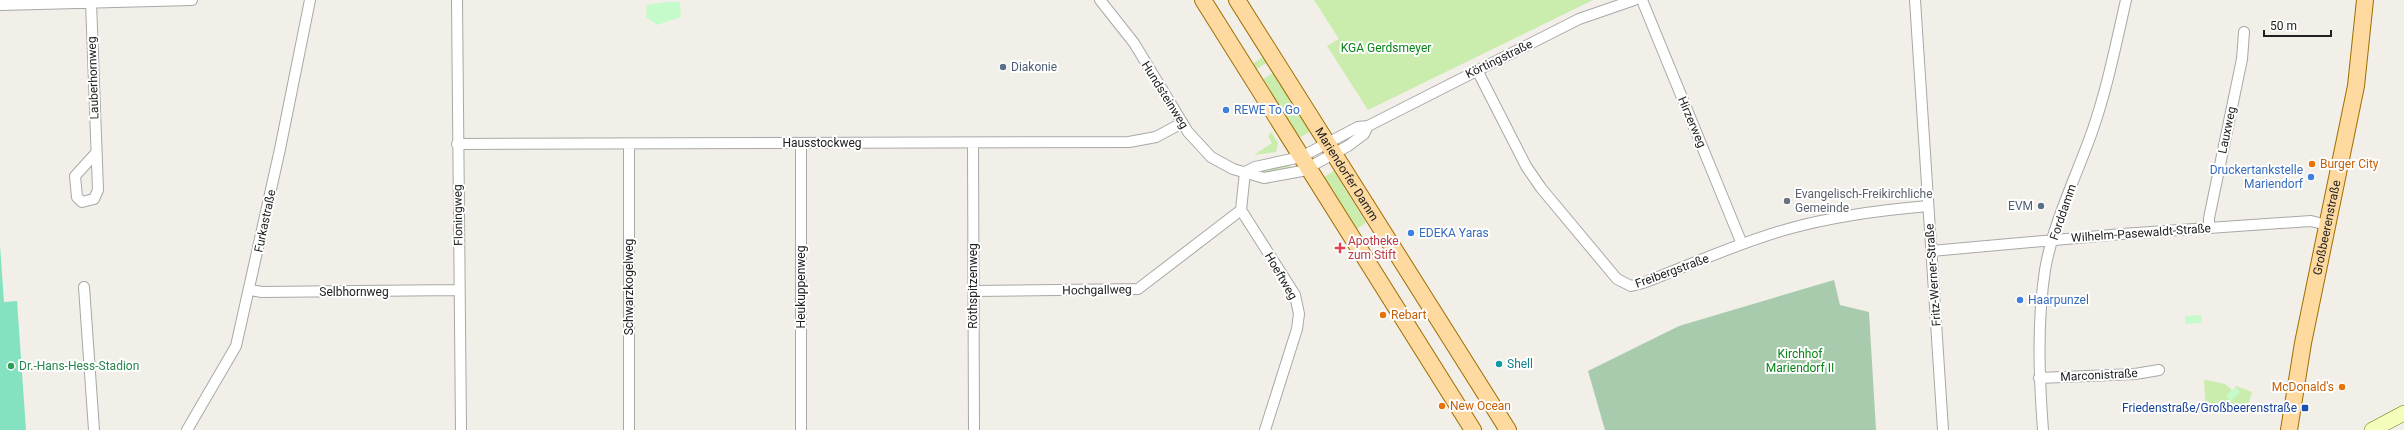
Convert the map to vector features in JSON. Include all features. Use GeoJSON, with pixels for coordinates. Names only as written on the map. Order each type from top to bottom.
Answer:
{"type":"FeatureCollection","features":[{"type":"Feature","properties":{"kind":"main road"},"geometry":{"type":"LineString","coordinates":[[1203,0],[1473,430]]}},
{"type":"Feature","properties":{"kind":"main road","name":"Mariendorfer Damm"},"geometry":{"type":"LineString","coordinates":[[1237,0],[1508,430]]}},
{"type":"Feature","properties":{"kind":"main road","name":"Großbeerenstraße"},"geometry":{"type":"LineString","coordinates":[[2289,430],[2303,343],[2356,86],[2365,0]]}},
{"type":"Feature","properties":{"kind":"main road"},"geometry":{"type":"LineString","coordinates":[[2372,430],[2404,413]]}},
{"type":"Feature","properties":{"kind":"street"},"geometry":{"type":"LineString","coordinates":[[0,5],[192,0]]}},
{"type":"Feature","properties":{"kind":"street","name":"Furkastraße"},"geometry":{"type":"LineString","coordinates":[[187,430],[236,346],[250,290],[310,0]]}},
{"type":"Feature","properties":{"kind":"street","name":"Floningweg"},"geometry":{"type":"LineString","coordinates":[[457,0],[461,430]]}},
{"type":"Feature","properties":{"kind":"street","name":"Hundsteinweg"},"geometry":{"type":"LineString","coordinates":[[1100,0],[1134,43],[1182,123],[1211,157],[1233,169],[1256,177],[1264,178],[1304,163],[1331,148]]}},
{"type":"Feature","properties":{"kind":"street","name":"Körtingstraße"},"geometry":{"type":"LineString","coordinates":[[1304,163],[1331,148],[1364,134],[1368,126],[1477,70],[1579,20],[1634,0]]}},
{"type":"Feature","properties":{"kind":"street","name":"Hirzerweg"},"geometry":{"type":"LineString","coordinates":[[1642,0],[1742,244]]}},
{"type":"Feature","properties":{"kind":"street","name":"Fritz-Werner-Straße"},"geometry":{"type":"LineString","coordinates":[[1915,0],[1943,430]]}},
{"type":"Feature","properties":{"kind":"street","name":"Forddamm"},"geometry":{"type":"LineString","coordinates":[[2043,430],[2039,378],[2040,317],[2046,269],[2053,240],[2092,131],[2126,0]]}},
{"type":"Feature","properties":{"kind":"street","name":"Lauberhornweg"},"geometry":{"type":"LineString","coordinates":[[91,2],[95,154]]}},
{"type":"Feature","properties":{"kind":"street","name":"Lauxweg"},"geometry":{"type":"LineString","coordinates":[[2209,228],[2208,218],[2242,58],[2244,32]]}},
{"type":"Feature","properties":{"kind":"street","name":"Freibergstraße"},"geometry":{"type":"LineString","coordinates":[[1477,70],[1526,166],[1541,188],[1620,282],[1636,285],[1742,244],[1788,229],[1865,212],[1928,206]]}},
{"type":"Feature","properties":{"kind":"street","name":"Hausstockweg"},"geometry":{"type":"LineString","coordinates":[[458,144],[1136,142],[1156,137],[1182,123]]}},
{"type":"Feature","properties":{"kind":"street","name":"Heukuppenweg"},"geometry":{"type":"LineString","coordinates":[[801,143],[801,430]]}},
{"type":"Feature","properties":{"kind":"street","name":"Röthspitzenweg"},"geometry":{"type":"LineString","coordinates":[[972,143],[974,430]]}},
{"type":"Feature","properties":{"kind":"street","name":"Schwarzkogelweg"},"geometry":{"type":"LineString","coordinates":[[629,144],[629,430]]}},
{"type":"Feature","properties":{"kind":"street","name":"Hundsteinweg"},"geometry":{"type":"LineString","coordinates":[[1245,172],[1255,167],[1304,163]]}},
{"type":"Feature","properties":{"kind":"street"},"geometry":{"type":"LineString","coordinates":[[1241,210],[1245,172]]}},
{"type":"Feature","properties":{"kind":"street","name":"Hochgallweg"},"geometry":{"type":"LineString","coordinates":[[973,291],[1138,289],[1241,210]]}},
{"type":"Feature","properties":{"kind":"street","name":"Hoeftweg"},"geometry":{"type":"LineString","coordinates":[[1241,210],[1294,295],[1298,308],[1297,329],[1265,430]]}},
{"type":"Feature","properties":{"kind":"street","name":"Wilhelm-Pasewaldt-Straße"},"geometry":{"type":"LineString","coordinates":[[1931,251],[2053,240],[2312,221],[2327,225]]}},
{"type":"Feature","properties":{"kind":"street"},"geometry":{"type":"LineString","coordinates":[[84,287],[94,430]]}},
{"type":"Feature","properties":{"kind":"street","name":"Selbhornweg"},"geometry":{"type":"LineString","coordinates":[[250,290],[270,292],[459,290]]}},
{"type":"Feature","properties":{"kind":"street","name":"Marconistraße"},"geometry":{"type":"LineString","coordinates":[[2039,378],[2135,374],[2159,370]]}},
{"type":"Feature","properties":{"kind":"green space"},"geometry":{"type":"Polygon","coordinates":[[[1227,0],[1231,0],[1268,62],[1255,70],[1252,64],[1263,57],[1227,0]]]}},
{"type":"Feature","properties":{"kind":"green space","name":"KGA Gerdsmeyer"},"geometry":{"type":"Polygon","coordinates":[[[1314,0],[1593,0],[1368,110],[1327,46],[1339,39],[1314,0]]]}},
{"type":"Feature","properties":{"kind":"green space"},"geometry":{"type":"Polygon","coordinates":[[[666,2],[680,2],[681,17],[657,25],[646,17],[647,5],[666,2]]]}},
{"type":"Feature","properties":{"kind":"green space"},"geometry":{"type":"Polygon","coordinates":[[[1274,72],[1313,130],[1297,139],[1262,80],[1274,72]]]}},
{"type":"Feature","properties":{"kind":"green space"},"geometry":{"type":"Polygon","coordinates":[[[1271,132],[1278,143],[1276,152],[1254,155],[1272,143],[1268,136],[1271,132]]]}},
{"type":"Feature","properties":{"kind":"green space"},"geometry":{"type":"Polygon","coordinates":[[[1289,165],[1291,169],[1259,174],[1258,170],[1289,165]]]}},
{"type":"Feature","properties":{"kind":"green space"},"geometry":{"type":"Polygon","coordinates":[[[1334,171],[1365,221],[1365,224],[1356,229],[1322,178],[1334,171]]]}},
{"type":"Feature","properties":{"kind":"green space","name":"Dr.-Hans-Hess-Stadion"},"geometry":{"type":"Polygon","coordinates":[[[0,245],[4,302],[17,301],[26,430],[0,430],[0,245]]]}},
{"type":"Feature","properties":{"kind":"green space","name":"Kirchhof Mariendorf II"},"geometry":{"type":"Polygon","coordinates":[[[1834,280],[1840,305],[1869,312],[1876,430],[1605,430],[1588,371],[1679,326],[1834,280]]]}},
{"type":"Feature","properties":{"kind":"green space"},"geometry":{"type":"Polygon","coordinates":[[[2201,315],[2202,323],[2185,324],[2185,316],[2201,315]]]}},
{"type":"Feature","properties":{"kind":"green space"},"geometry":{"type":"Polygon","coordinates":[[[2206,380],[2225,384],[2232,390],[2226,397],[2240,392],[2235,387],[2236,386],[2252,392],[2247,408],[2206,411],[2204,381],[2206,380]]]}},
{"type":"Feature","properties":{"kind":"green space"},"geometry":{"type":"Polygon","coordinates":[[[2235,387],[2240,392],[2231,401],[2226,397],[2235,387]]]}},
{"type":"Feature","properties":{"kind":"place","name":"Diakonie"},"geometry":{"type":"Point","coordinates":[1003,67]}},
{"type":"Feature","properties":{"kind":"place","name":"REWE To Go"},"geometry":{"type":"Point","coordinates":[1226,110]}},
{"type":"Feature","properties":{"kind":"place","name":"Burger City"},"geometry":{"type":"Point","coordinates":[2312,164]}},
{"type":"Feature","properties":{"kind":"place","name":"Druckertankstelle Mariendorf"},"geometry":{"type":"Point","coordinates":[2311,177]}},
{"type":"Feature","properties":{"kind":"place","name":"Evangelisch-Freikirchliche Gemeinde"},"geometry":{"type":"Point","coordinates":[1787,201]}},
{"type":"Feature","properties":{"kind":"place","name":"EVM"},"geometry":{"type":"Point","coordinates":[2041,206]}},
{"type":"Feature","properties":{"kind":"place","name":"EDEKA Yaras"},"geometry":{"type":"Point","coordinates":[1411,233]}},
{"type":"Feature","properties":{"kind":"place","name":"Apotheke zum Stift"},"geometry":{"type":"Point","coordinates":[1340,248]}},
{"type":"Feature","properties":{"kind":"place","name":"Haarpunzel"},"geometry":{"type":"Point","coordinates":[2020,300]}},
{"type":"Feature","properties":{"kind":"place","name":"Rebart"},"geometry":{"type":"Point","coordinates":[1383,315]}},
{"type":"Feature","properties":{"kind":"place","name":"Shell"},"geometry":{"type":"Point","coordinates":[1499,364]}},
{"type":"Feature","properties":{"kind":"place","name":"Dr.-Hans-Hess-Stadion"},"geometry":{"type":"Point","coordinates":[11,366]}},
{"type":"Feature","properties":{"kind":"place","name":"McDonald's"},"geometry":{"type":"Point","coordinates":[2342,387]}},
{"type":"Feature","properties":{"kind":"place","name":"New Ocean"},"geometry":{"type":"Point","coordinates":[1442,406]}},
{"type":"Feature","properties":{"kind":"place","name":"Friedenstraße/Großbeerenstraße"},"geometry":{"type":"Point","coordinates":[2305,408]}}]}
